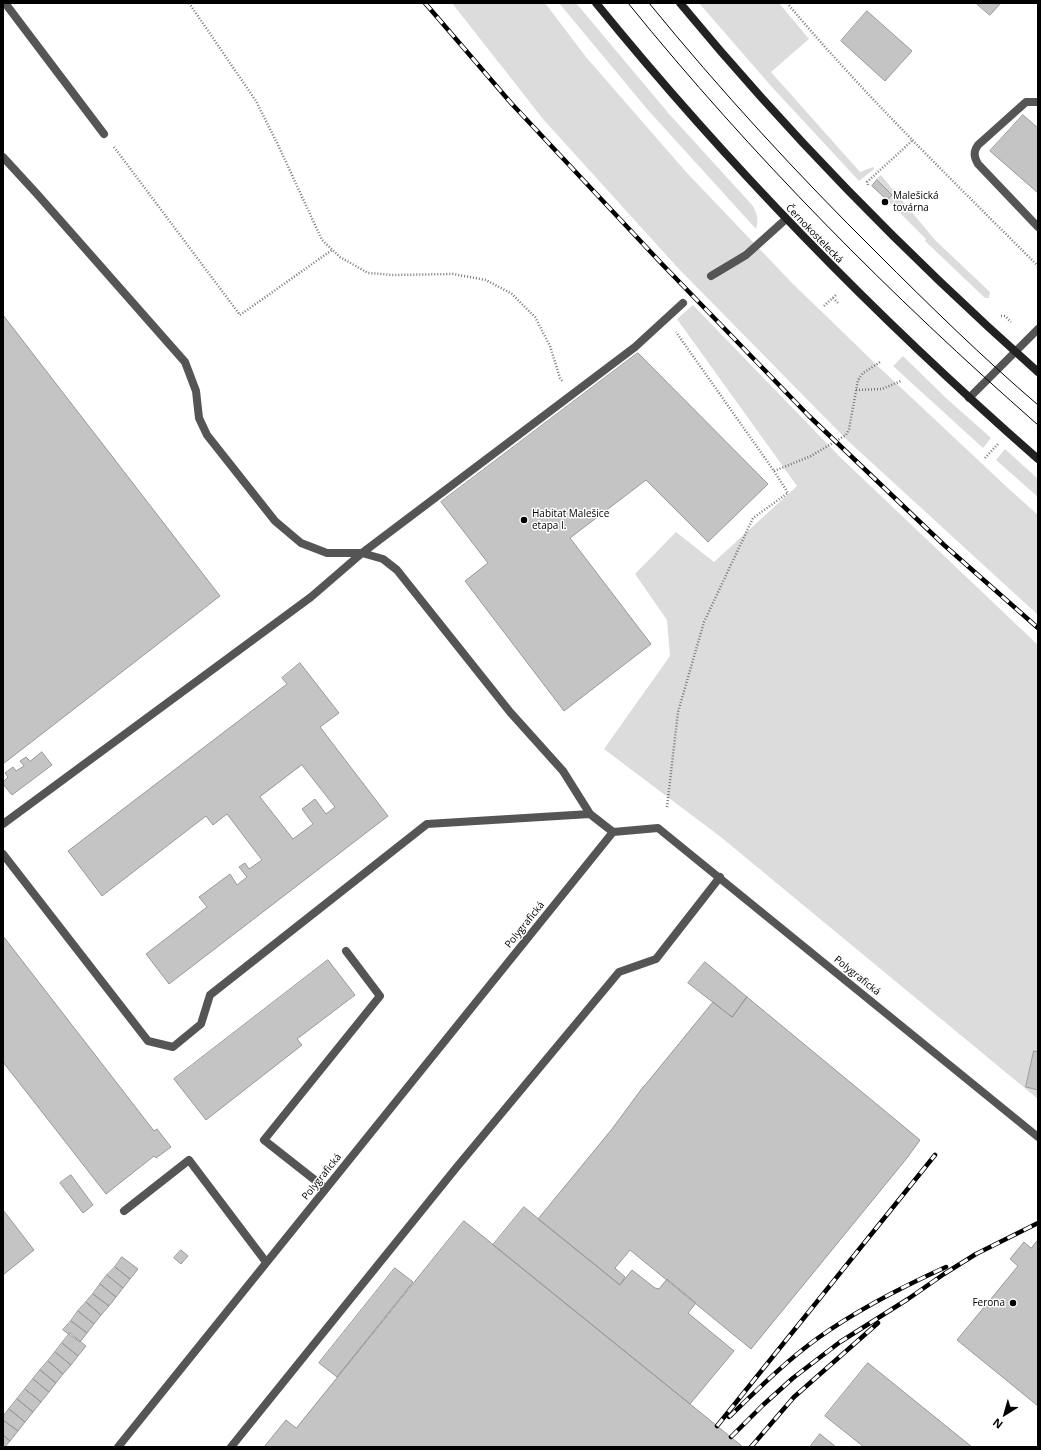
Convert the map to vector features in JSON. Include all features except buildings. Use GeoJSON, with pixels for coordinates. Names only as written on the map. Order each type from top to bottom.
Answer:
{"type":"FeatureCollection","features":[{"type":"Feature","properties":{"kind":"main road","name":"Černokostelecká"},"geometry":{"type":"LineString","coordinates":[[596,3],[674,96],[786,220],[887,320],[969,398],[1038,459]]}},
{"type":"Feature","properties":{"kind":"main road"},"geometry":{"type":"LineString","coordinates":[[680,3],[749,84],[837,179],[962,304],[1038,372]]}},
{"type":"Feature","properties":{"kind":"street"},"geometry":{"type":"LineString","coordinates":[[5,3],[104,134]]}},
{"type":"Feature","properties":{"kind":"street"},"geometry":{"type":"LineString","coordinates":[[1038,102],[1026,102],[978,145],[974,151],[974,158],[1038,227]]}},
{"type":"Feature","properties":{"kind":"street"},"geometry":{"type":"LineString","coordinates":[[3,157],[185,362],[196,391],[199,418],[207,436],[275,521],[301,543],[326,553],[362,553],[383,559],[397,570],[510,712],[563,771],[590,814],[613,832]]}},
{"type":"Feature","properties":{"kind":"street"},"geometry":{"type":"LineString","coordinates":[[711,276],[746,255],[786,220]]}},
{"type":"Feature","properties":{"kind":"street"},"geometry":{"type":"LineString","coordinates":[[3,824],[311,597],[362,553],[635,347],[682,304]]}},
{"type":"Feature","properties":{"kind":"street"},"geometry":{"type":"LineString","coordinates":[[969,398],[1038,329]]}},
{"type":"Feature","properties":{"kind":"street"},"geometry":{"type":"LineString","coordinates":[[3,854],[148,1041],[173,1048],[201,1024],[210,995],[427,824],[590,814]]}},
{"type":"Feature","properties":{"kind":"street","name":"Polygrafická"},"geometry":{"type":"LineString","coordinates":[[118,1447],[613,832],[658,828],[1038,1137]]}},
{"type":"Feature","properties":{"kind":"street"},"geometry":{"type":"LineString","coordinates":[[231,1447],[456,1168],[619,972],[656,959],[720,877]]}},
{"type":"Feature","properties":{"kind":"street"},"geometry":{"type":"LineString","coordinates":[[325,1188],[264,1140],[380,996],[346,951]]}},
{"type":"Feature","properties":{"kind":"street"},"geometry":{"type":"LineString","coordinates":[[124,1211],[189,1160],[266,1262]]}},
{"type":"Feature","properties":{"kind":"path"},"geometry":{"type":"LineString","coordinates":[[190,3],[256,101],[322,240],[340,258],[368,273],[392,275],[453,274],[486,280],[512,294],[535,317],[550,346],[560,378],[572,396]]}},
{"type":"Feature","properties":{"kind":"path"},"geometry":{"type":"LineString","coordinates":[[787,3],[820,42],[913,140],[1038,266]]}},
{"type":"Feature","properties":{"kind":"path"},"geometry":{"type":"LineString","coordinates":[[104,134],[240,315],[332,250]]}},
{"type":"Feature","properties":{"kind":"path"},"geometry":{"type":"LineString","coordinates":[[870,188],[867,182],[913,140]]}},
{"type":"Feature","properties":{"kind":"path"},"geometry":{"type":"LineString","coordinates":[[824,306],[838,293]]}},
{"type":"Feature","properties":{"kind":"path"},"geometry":{"type":"LineString","coordinates":[[833,298],[839,304]]}},
{"type":"Feature","properties":{"kind":"path"},"geometry":{"type":"LineString","coordinates":[[667,318],[788,493],[753,518],[704,622],[678,712],[667,807]]}},
{"type":"Feature","properties":{"kind":"path"},"geometry":{"type":"LineString","coordinates":[[774,471],[811,456],[846,435],[849,429],[858,380],[863,373],[880,362]]}},
{"type":"Feature","properties":{"kind":"path"},"geometry":{"type":"LineString","coordinates":[[856,390],[882,389],[901,381]]}},
{"type":"Feature","properties":{"kind":"path"},"geometry":{"type":"LineString","coordinates":[[985,458],[999,444]]}},
{"type":"Feature","properties":{"kind":"shaded area"},"geometry":{"type":"Polygon","coordinates":[[[452,3],[545,3],[586,57],[687,173],[793,284],[881,369],[1038,515],[1038,615],[847,440],[677,267],[543,119],[452,3]]]}},
{"type":"Feature","properties":{"kind":"shaded area"},"geometry":{"type":"Polygon","coordinates":[[[559,3],[576,3],[670,115],[753,206],[757,217],[756,229],[647,109],[559,3]]]}},
{"type":"Feature","properties":{"kind":"shaded area"},"geometry":{"type":"Polygon","coordinates":[[[699,3],[779,3],[809,39],[771,72],[860,172],[873,167],[874,169],[859,181],[771,86],[699,3]]]}},
{"type":"Feature","properties":{"kind":"shaded area"},"geometry":{"type":"Polygon","coordinates":[[[881,175],[935,240],[990,292],[989,298],[985,298],[925,241],[926,239],[887,200],[892,195],[876,179],[881,175]]]}},
{"type":"Feature","properties":{"kind":"shaded area"},"geometry":{"type":"Polygon","coordinates":[[[693,305],[840,457],[1038,645],[1038,1052],[1035,1051],[1038,1099],[722,838],[604,749],[670,656],[667,620],[635,574],[676,532],[714,562],[797,486],[677,319],[693,305]]]}},
{"type":"Feature","properties":{"kind":"shaded area"},"geometry":{"type":"Polygon","coordinates":[[[903,356],[946,398],[991,438],[983,448],[893,366],[903,356]]]}},
{"type":"Feature","properties":{"kind":"shaded area"},"geometry":{"type":"Polygon","coordinates":[[[1005,449],[1038,479],[1038,497],[996,460],[1005,449]]]}},
{"type":"Feature","properties":{"kind":"tram line"},"geometry":{"type":"LineString","coordinates":[[628,3],[675,60],[773,170],[824,223],[929,326],[1038,425]]}},
{"type":"Feature","properties":{"kind":"tram line"},"geometry":{"type":"LineString","coordinates":[[649,3],[731,100],[847,223],[936,311],[1038,405]]}},
{"type":"Feature","properties":{"kind":"railway"},"geometry":{"type":"LineString","coordinates":[[425,3],[511,103],[661,263],[809,416],[944,545],[1038,628]]}},
{"type":"Feature","properties":{"kind":"railway"},"geometry":{"type":"LineString","coordinates":[[717,1426],[935,1155]]}},
{"type":"Feature","properties":{"kind":"railway"},"geometry":{"type":"LineString","coordinates":[[731,1437],[793,1378],[840,1342],[976,1254],[1038,1223]]}},
{"type":"Feature","properties":{"kind":"railway"},"geometry":{"type":"LineString","coordinates":[[729,1417],[783,1366],[818,1338],[848,1318],[880,1300],[946,1267]]}},
{"type":"Feature","properties":{"kind":"railway"},"geometry":{"type":"LineString","coordinates":[[751,1447],[794,1397],[878,1323]]}},
{"type":"Feature","properties":{"kind":"place","name":"Malešická továrna"},"geometry":{"type":"Point","coordinates":[885,202]}},
{"type":"Feature","properties":{"kind":"place","name":"Habitat Malešice etapa I."},"geometry":{"type":"Point","coordinates":[524,520]}},
{"type":"Feature","properties":{"kind":"place","name":"Ferona"},"geometry":{"type":"Point","coordinates":[1013,1303]}}]}
